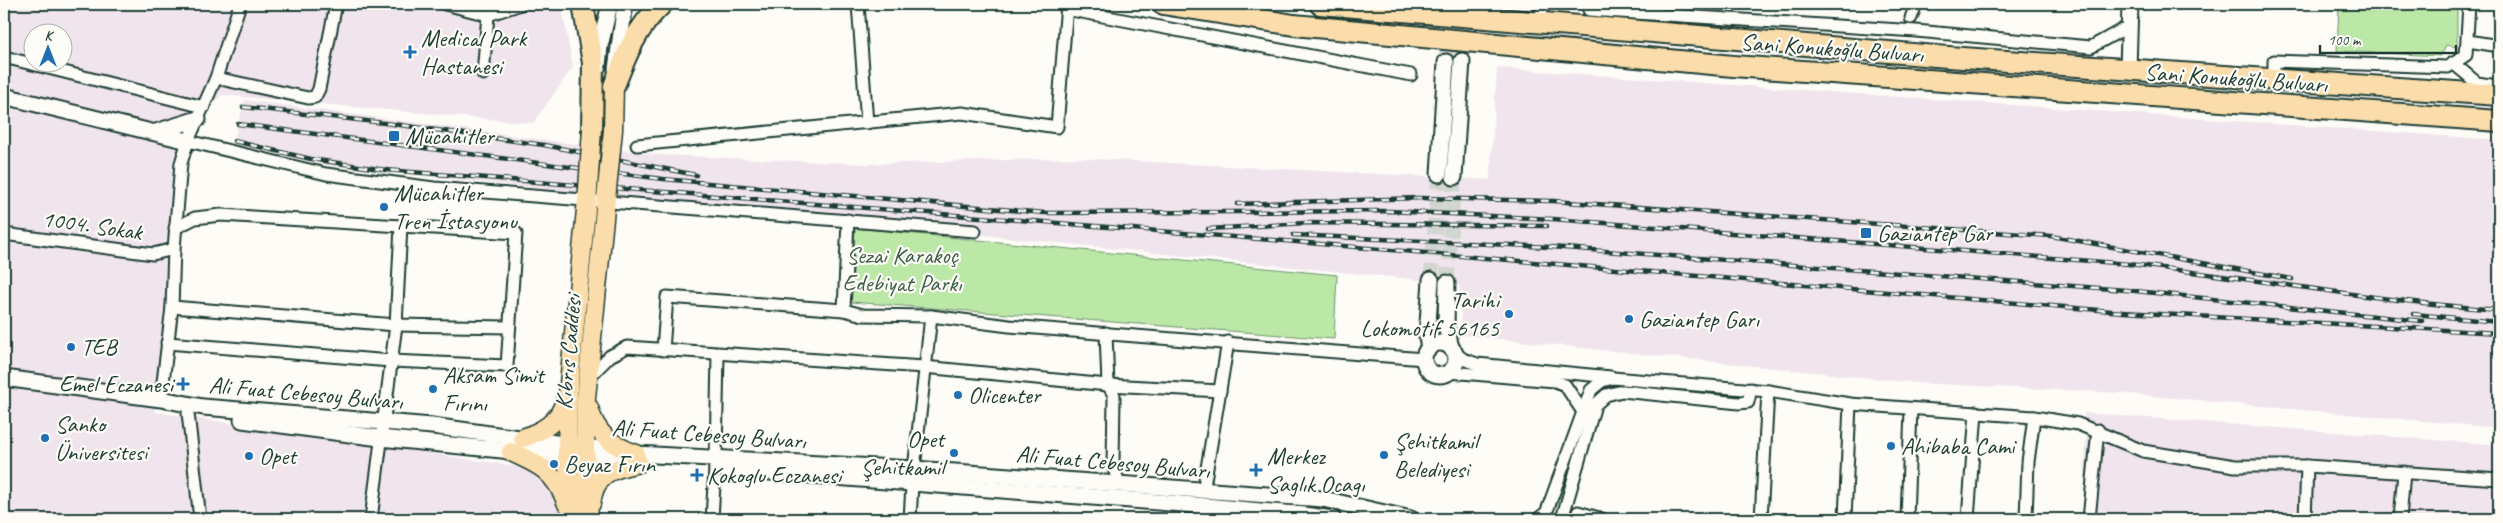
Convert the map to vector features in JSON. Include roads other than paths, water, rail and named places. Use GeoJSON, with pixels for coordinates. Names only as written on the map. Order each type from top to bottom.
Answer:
{"type":"FeatureCollection","features":[{"type":"Feature","properties":{"kind":"highway"},"geometry":{"type":"LineString","coordinates":[[614,86],[630,44],[650,14],[662,4]]}},
{"type":"Feature","properties":{"kind":"highway","name":"Sani Konukoğlu Bulvarı"},"geometry":{"type":"LineString","coordinates":[[1163,4],[1294,25],[1733,66],[2499,121]]}},
{"type":"Feature","properties":{"kind":"highway","name":"Sani Konukoğlu Bulvarı"},"geometry":{"type":"LineString","coordinates":[[1320,4],[1542,13],[1948,57],[2499,94]]}},
{"type":"Feature","properties":{"kind":"highway"},"geometry":{"type":"LineString","coordinates":[[581,6],[593,63],[592,129]]}},
{"type":"Feature","properties":{"kind":"main road","name":"Kıbrıs Caddesi"},"geometry":{"type":"LineString","coordinates":[[589,519],[585,453],[586,398],[613,130],[614,86]]}},
{"type":"Feature","properties":{"kind":"main road"},"geometry":{"type":"LineString","coordinates":[[573,519],[566,451],[568,394],[588,194],[592,129]]}},
{"type":"Feature","properties":{"kind":"main road"},"geometry":{"type":"LineString","coordinates":[[523,438],[539,433],[556,419],[562,412],[568,394]]}},
{"type":"Feature","properties":{"kind":"main road"},"geometry":{"type":"LineString","coordinates":[[586,398],[593,422],[598,431],[607,441],[637,458]]}},
{"type":"Feature","properties":{"kind":"main road"},"geometry":{"type":"LineString","coordinates":[[512,452],[549,472],[560,485],[573,519]]}},
{"type":"Feature","properties":{"kind":"main road"},"geometry":{"type":"LineString","coordinates":[[589,519],[596,486],[604,474],[637,458]]}},
{"type":"Feature","properties":{"kind":"street"},"geometry":{"type":"LineString","coordinates":[[161,399],[172,307],[178,180],[188,141],[216,78],[240,4]]}},
{"type":"Feature","properties":{"kind":"street"},"geometry":{"type":"LineString","coordinates":[[216,78],[308,98],[314,97],[318,89],[336,4]]}},
{"type":"Feature","properties":{"kind":"street"},"geometry":{"type":"LineString","coordinates":[[445,4],[488,15],[521,4]]}},
{"type":"Feature","properties":{"kind":"street"},"geometry":{"type":"LineString","coordinates":[[592,129],[600,46],[610,4]]}},
{"type":"Feature","properties":{"kind":"street"},"geometry":{"type":"LineString","coordinates":[[614,86],[625,4]]}},
{"type":"Feature","properties":{"kind":"street"},"geometry":{"type":"LineString","coordinates":[[858,4],[867,123]]}},
{"type":"Feature","properties":{"kind":"street"},"geometry":{"type":"LineString","coordinates":[[1911,18],[1916,4]]}},
{"type":"Feature","properties":{"kind":"street"},"geometry":{"type":"LineString","coordinates":[[2128,69],[2130,4]]}},
{"type":"Feature","properties":{"kind":"street"},"geometry":{"type":"LineString","coordinates":[[2274,79],[2274,61],[2448,67],[2466,55],[2469,4]]}},
{"type":"Feature","properties":{"kind":"street"},"geometry":{"type":"LineString","coordinates":[[637,145],[962,113],[1057,127],[1066,6],[1411,75]]}},
{"type":"Feature","properties":{"kind":"street"},"geometry":{"type":"LineString","coordinates":[[1589,10],[1916,31],[2091,47],[2129,26]]}},
{"type":"Feature","properties":{"kind":"street"},"geometry":{"type":"LineString","coordinates":[[483,74],[488,15]]}},
{"type":"Feature","properties":{"kind":"street"},"geometry":{"type":"LineString","coordinates":[[2468,41],[2499,46]]}},
{"type":"Feature","properties":{"kind":"street"},"geometry":{"type":"LineString","coordinates":[[4,57],[201,113]]}},
{"type":"Feature","properties":{"kind":"street"},"geometry":{"type":"LineString","coordinates":[[1454,177],[1462,61]]}},
{"type":"Feature","properties":{"kind":"street"},"geometry":{"type":"LineString","coordinates":[[1439,174],[1446,62]]}},
{"type":"Feature","properties":{"kind":"street"},"geometry":{"type":"LineString","coordinates":[[2453,63],[2477,83],[2499,86]]}},
{"type":"Feature","properties":{"kind":"street"},"geometry":{"type":"LineString","coordinates":[[4,96],[326,174],[434,188],[606,195],[975,231]]}},
{"type":"Feature","properties":{"kind":"street"},"geometry":{"type":"LineString","coordinates":[[156,132],[201,113]]}},
{"type":"Feature","properties":{"kind":"street"},"geometry":{"type":"LineString","coordinates":[[167,343],[390,361],[508,366],[508,327],[516,233],[221,215],[195,218],[175,228]]}},
{"type":"Feature","properties":{"kind":"street"},"geometry":{"type":"LineString","coordinates":[[844,310],[848,220]]}},
{"type":"Feature","properties":{"kind":"street"},"geometry":{"type":"LineString","coordinates":[[371,519],[396,325],[401,226]]}},
{"type":"Feature","properties":{"kind":"street","name":"1004. Sokak"},"geometry":{"type":"LineString","coordinates":[[4,234],[153,254],[174,249]]}},
{"type":"Feature","properties":{"kind":"street"},"geometry":{"type":"LineString","coordinates":[[1431,280],[1426,367],[1434,374],[1449,372],[1555,381],[1565,385],[1583,412]]}},
{"type":"Feature","properties":{"kind":"street"},"geometry":{"type":"LineString","coordinates":[[1447,283],[1446,325],[1456,364],[1449,372]]}},
{"type":"Feature","properties":{"kind":"street"},"geometry":{"type":"LineString","coordinates":[[663,350],[667,297],[844,310],[863,314],[931,316],[1009,326],[1228,342],[1427,353],[1438,343],[1453,350],[1463,359],[1477,364],[1613,378],[1751,389],[1850,404],[2034,417],[2078,424],[2098,430],[2143,451],[2235,466],[2307,466],[2499,479]]}},
{"type":"Feature","properties":{"kind":"street"},"geometry":{"type":"LineString","coordinates":[[172,307],[396,325],[508,327]]}},
{"type":"Feature","properties":{"kind":"street"},"geometry":{"type":"LineString","coordinates":[[914,469],[931,316]]}},
{"type":"Feature","properties":{"kind":"street"},"geometry":{"type":"LineString","coordinates":[[1106,333],[1108,384],[1114,394],[1113,466],[1119,484]]}},
{"type":"Feature","properties":{"kind":"street"},"geometry":{"type":"LineString","coordinates":[[1202,506],[1228,342]]}},
{"type":"Feature","properties":{"kind":"street"},"geometry":{"type":"LineString","coordinates":[[588,377],[610,356],[627,347],[924,367],[1108,384],[1220,391]]}},
{"type":"Feature","properties":{"kind":"street"},"geometry":{"type":"LineString","coordinates":[[712,519],[718,354]]}},
{"type":"Feature","properties":{"kind":"street","name":"Ali Fuat Cebesoy Bulvarı"},"geometry":{"type":"LineString","coordinates":[[4,378],[161,399],[203,407],[381,430],[432,426],[523,438],[566,451],[585,453],[715,463],[914,469],[1119,484],[1202,506],[1323,499],[1412,519]]}},
{"type":"Feature","properties":{"kind":"street"},"geometry":{"type":"LineString","coordinates":[[1543,518],[1592,390],[1602,381],[1613,378]]}},
{"type":"Feature","properties":{"kind":"street"},"geometry":{"type":"LineString","coordinates":[[4,387],[188,413],[381,430],[512,452],[566,451]]}},
{"type":"Feature","properties":{"kind":"street"},"geometry":{"type":"LineString","coordinates":[[1562,519],[1595,406],[1606,395],[1622,391],[1739,403],[1748,402],[1751,389]]}},
{"type":"Feature","properties":{"kind":"street"},"geometry":{"type":"LineString","coordinates":[[1761,519],[1768,391]]}},
{"type":"Feature","properties":{"kind":"street"},"geometry":{"type":"LineString","coordinates":[[1845,519],[1850,404]]}},
{"type":"Feature","properties":{"kind":"street"},"geometry":{"type":"LineString","coordinates":[[1907,519],[1910,409]]}},
{"type":"Feature","properties":{"kind":"street"},"geometry":{"type":"LineString","coordinates":[[1968,519],[1976,412]]}},
{"type":"Feature","properties":{"kind":"street"},"geometry":{"type":"LineString","coordinates":[[188,413],[200,519]]}},
{"type":"Feature","properties":{"kind":"street"},"geometry":{"type":"LineString","coordinates":[[2026,519],[2028,462],[2034,417]]}},
{"type":"Feature","properties":{"kind":"street"},"geometry":{"type":"LineString","coordinates":[[2089,519],[2098,430]]}},
{"type":"Feature","properties":{"kind":"street"},"geometry":{"type":"LineString","coordinates":[[715,463],[912,485],[1202,506],[1333,519]]}},
{"type":"Feature","properties":{"kind":"street"},"geometry":{"type":"LineString","coordinates":[[2305,519],[2307,466]]}},
{"type":"Feature","properties":{"kind":"street"},"geometry":{"type":"LineString","coordinates":[[2400,519],[2404,472]]}},
{"type":"Feature","properties":{"kind":"street"},"geometry":{"type":"LineString","coordinates":[[910,519],[912,485]]}},
{"type":"Feature","properties":{"kind":"street"},"geometry":{"type":"LineString","coordinates":[[1578,512],[1602,519]]}},
{"type":"Feature","properties":{"kind":"tunnel"},"geometry":{"type":"LineString","coordinates":[[1446,62],[1451,4]]}},
{"type":"Feature","properties":{"kind":"tunnel"},"geometry":{"type":"LineString","coordinates":[[1462,61],[1465,4]]}},
{"type":"Feature","properties":{"kind":"tunnel"},"geometry":{"type":"LineString","coordinates":[[1431,280],[1439,174]]}},
{"type":"Feature","properties":{"kind":"tunnel"},"geometry":{"type":"LineString","coordinates":[[1447,283],[1454,177]]}},
{"type":"Feature","properties":{"kind":"railway"},"geometry":{"type":"LineString","coordinates":[[243,107],[393,124],[544,145],[696,175]]}},
{"type":"Feature","properties":{"kind":"railway"},"geometry":{"type":"LineString","coordinates":[[238,124],[663,179],[1045,213],[1389,211],[1553,219],[2129,264],[2406,301],[2499,310]]}},
{"type":"Feature","properties":{"kind":"railway"},"geometry":{"type":"LineString","coordinates":[[234,141],[311,159],[386,170],[1285,241],[2123,312],[2499,333]]}},
{"type":"Feature","properties":{"kind":"railway"},"geometry":{"type":"LineString","coordinates":[[1237,204],[1418,198],[1553,201],[2051,236],[2292,279]]}},
{"type":"Feature","properties":{"kind":"railway"},"geometry":{"type":"LineString","coordinates":[[1208,229],[1305,223],[1547,226]]}},
{"type":"Feature","properties":{"kind":"railway"},"geometry":{"type":"LineString","coordinates":[[1293,235],[1551,247],[2126,290],[2422,321]]}},
{"type":"Feature","properties":{"kind":"railway"},"geometry":{"type":"LineString","coordinates":[[2413,314],[2499,322]]}},
{"type":"Feature","properties":{"kind":"place","name":"Medical Park Hastanesi"},"geometry":{"type":"Point","coordinates":[410,52]}},
{"type":"Feature","properties":{"kind":"place","name":"Mücahitler"},"geometry":{"type":"Point","coordinates":[394,136]}},
{"type":"Feature","properties":{"kind":"place","name":"Mücahitler Tren İstasyonu"},"geometry":{"type":"Point","coordinates":[384,207]}},
{"type":"Feature","properties":{"kind":"place","name":"Gaziantep Gar"},"geometry":{"type":"Point","coordinates":[1866,233]}},
{"type":"Feature","properties":{"kind":"place","name":"Tarihi Lokomotif 56165"},"geometry":{"type":"Point","coordinates":[1509,314]}},
{"type":"Feature","properties":{"kind":"place","name":"Gaziantep Garı"},"geometry":{"type":"Point","coordinates":[1629,319]}},
{"type":"Feature","properties":{"kind":"place","name":"TEB"},"geometry":{"type":"Point","coordinates":[71,347]}},
{"type":"Feature","properties":{"kind":"place","name":"Emel Eczanesi"},"geometry":{"type":"Point","coordinates":[183,384]}},
{"type":"Feature","properties":{"kind":"place","name":"Aksam Simit Fırını"},"geometry":{"type":"Point","coordinates":[433,389]}},
{"type":"Feature","properties":{"kind":"place","name":"Olicenter"},"geometry":{"type":"Point","coordinates":[958,395]}},
{"type":"Feature","properties":{"kind":"place","name":"Sanko Üniversitesi"},"geometry":{"type":"Point","coordinates":[45,438]}},
{"type":"Feature","properties":{"kind":"place","name":"Ahibaba Cami"},"geometry":{"type":"Point","coordinates":[1891,446]}},
{"type":"Feature","properties":{"kind":"place","name":"Opet Şehitkamil"},"geometry":{"type":"Point","coordinates":[954,453]}},
{"type":"Feature","properties":{"kind":"place","name":"Şehitkamil Belediyesi"},"geometry":{"type":"Point","coordinates":[1384,455]}},
{"type":"Feature","properties":{"kind":"place","name":"Opet"},"geometry":{"type":"Point","coordinates":[249,456]}},
{"type":"Feature","properties":{"kind":"place","name":"Beyaz Fırın"},"geometry":{"type":"Point","coordinates":[554,464]}},
{"type":"Feature","properties":{"kind":"place","name":"Merkez Saglık Ocagı"},"geometry":{"type":"Point","coordinates":[1256,470]}},
{"type":"Feature","properties":{"kind":"place","name":"Kokoglu Eczanesi"},"geometry":{"type":"Point","coordinates":[697,475]}},
{"type":"Feature","properties":{"kind":"park label","name":"Sezai Karakoç Edebiyat Parkı"},"geometry":{"type":"Point","coordinates":[902,269]}}]}
